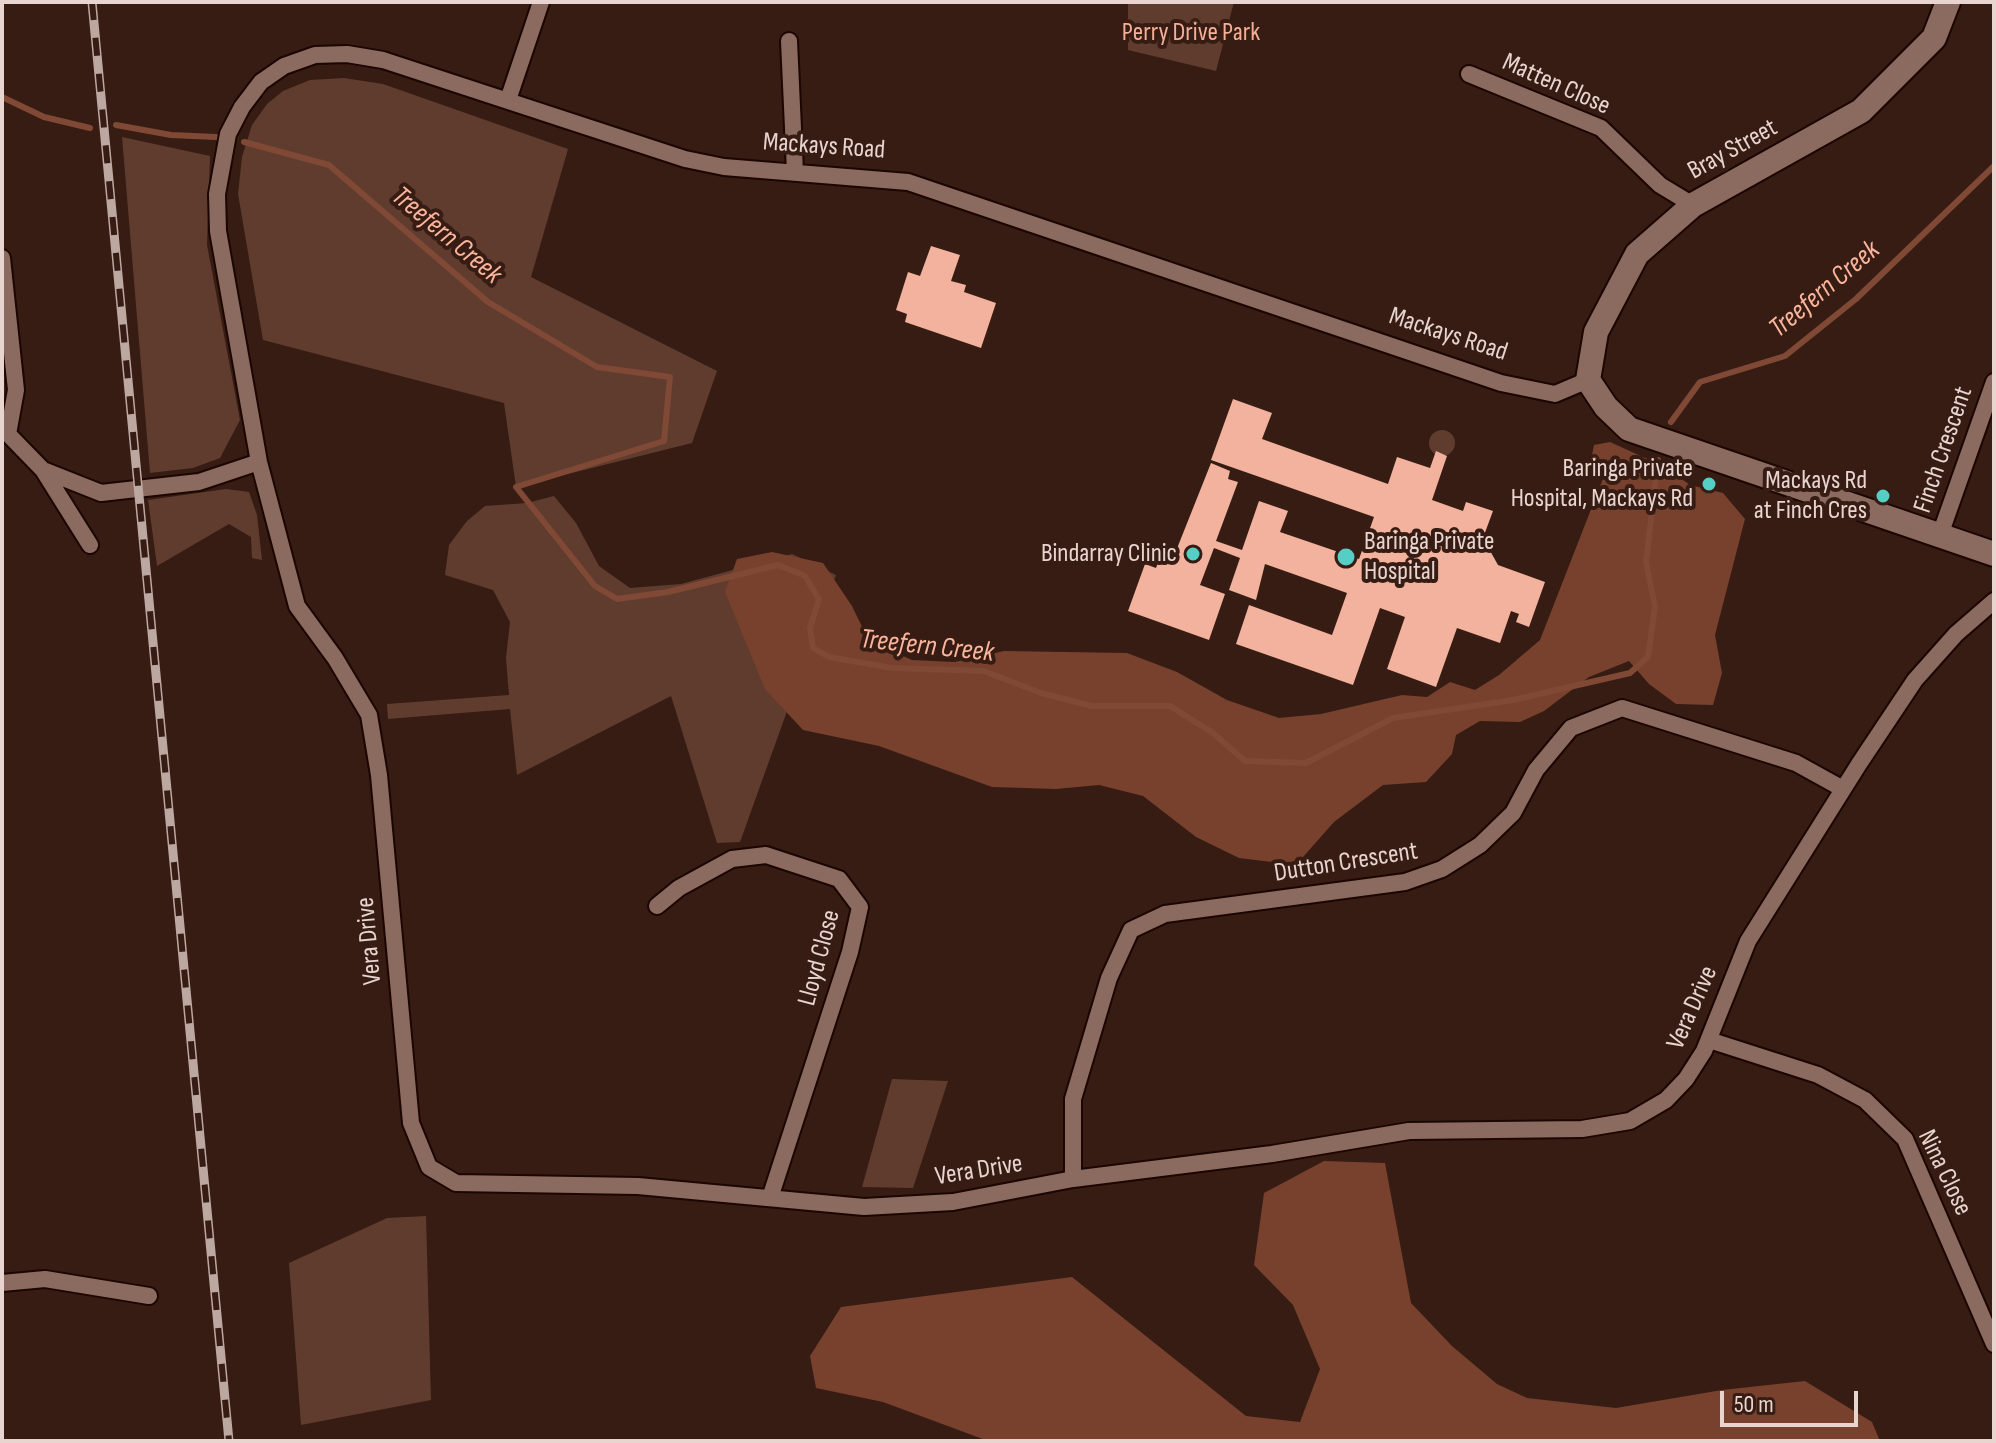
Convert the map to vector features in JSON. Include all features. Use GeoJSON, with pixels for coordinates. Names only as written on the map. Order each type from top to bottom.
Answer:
{"type":"FeatureCollection","features":[{"type":"Feature","properties":{"kind":"street"},"geometry":{"type":"LineString","coordinates":[[508,100],[541,2]]}},
{"type":"Feature","properties":{"kind":"street","name":"Bray Street"},"geometry":{"type":"LineString","coordinates":[[1588,380],[1596,332],[1637,254],[1693,205],[1861,111],[1934,38],[1948,2]]}},
{"type":"Feature","properties":{"kind":"street"},"geometry":{"type":"LineString","coordinates":[[789,41],[795,172]]}},
{"type":"Feature","properties":{"kind":"street","name":"Mackays Road"},"geometry":{"type":"LineString","coordinates":[[259,462],[218,231],[220,165],[228,134],[242,107],[261,82],[284,66],[315,55],[347,54],[383,60],[685,159],[724,167],[883,177],[914,183],[1513,386],[1555,394],[1588,380]]}},
{"type":"Feature","properties":{"kind":"street","name":"Matten Close"},"geometry":{"type":"LineString","coordinates":[[1469,74],[1601,128],[1660,185],[1693,205]]}},
{"type":"Feature","properties":{"kind":"street"},"geometry":{"type":"LineString","coordinates":[[2,258],[16,390],[5,432],[43,470],[90,545]]}},
{"type":"Feature","properties":{"kind":"street"},"geometry":{"type":"LineString","coordinates":[[1588,380],[1606,407],[1629,429],[1994,554]]}},
{"type":"Feature","properties":{"kind":"street","name":"Finch Crescent"},"geometry":{"type":"LineString","coordinates":[[1940,535],[1994,382]]}},
{"type":"Feature","properties":{"kind":"street"},"geometry":{"type":"LineString","coordinates":[[43,470],[101,493],[199,482],[259,462]]}},
{"type":"Feature","properties":{"kind":"street","name":"Vera Drive"},"geometry":{"type":"LineString","coordinates":[[259,462],[297,606],[335,658],[369,715],[379,775],[411,1123],[429,1167],[456,1183],[638,1186],[864,1207],[953,1202],[1073,1179],[1272,1154],[1409,1131],[1582,1129],[1630,1121],[1666,1100],[1686,1079],[1709,1040],[1748,941],[1843,789],[1915,680],[1956,634],[1994,601]]}},
{"type":"Feature","properties":{"kind":"street","name":"Dutton Crescent"},"geometry":{"type":"LineString","coordinates":[[1073,1179],[1073,1099],[1109,978],[1131,930],[1165,914],[1405,882],[1442,869],[1480,845],[1513,813],[1536,770],[1571,728],[1622,708],[1796,763],[1843,789]]}},
{"type":"Feature","properties":{"kind":"street","name":"Lloyd Close"},"geometry":{"type":"LineString","coordinates":[[657,906],[679,888],[732,859],[766,855],[839,879],[860,907],[850,952],[770,1198]]}},
{"type":"Feature","properties":{"kind":"street","name":"Nina Close"},"geometry":{"type":"LineString","coordinates":[[1709,1040],[1818,1075],[1865,1100],[1905,1139],[1994,1344]]}},
{"type":"Feature","properties":{"kind":"street"},"geometry":{"type":"LineString","coordinates":[[2,1283],[45,1279],[149,1296]]}},
{"type":"Feature","properties":{"kind":"green space","name":"Perry Drive Park"},"geometry":{"type":"Polygon","coordinates":[[[1128,2],[1234,2],[1216,71],[1128,50],[1128,2]]]}},
{"type":"Feature","properties":{"kind":"green space"},"geometry":{"type":"Polygon","coordinates":[[[344,78],[383,84],[568,149],[531,277],[717,371],[692,443],[516,487],[504,403],[263,340],[238,194],[242,157],[252,125],[267,104],[283,91],[310,80],[344,78]]]}},
{"type":"Feature","properties":{"kind":"green space"},"geometry":{"type":"Polygon","coordinates":[[[122,137],[210,156],[207,245],[240,420],[220,458],[193,468],[150,473],[122,137]]]}},
{"type":"Feature","properties":{"kind":"green space"},"geometry":{"type":"Polygon","coordinates":[[[1442,430],[1451,434],[1455,443],[1451,452],[1442,456],[1433,452],[1429,443],[1433,434],[1442,430]]]}},
{"type":"Feature","properties":{"kind":"green space"},"geometry":{"type":"Polygon","coordinates":[[[226,489],[249,492],[257,515],[262,560],[252,558],[251,537],[229,524],[157,566],[148,500],[226,489]]]}},
{"type":"Feature","properties":{"kind":"green space"},"geometry":{"type":"Polygon","coordinates":[[[554,496],[576,523],[599,566],[630,588],[681,584],[792,554],[836,575],[740,842],[717,843],[671,696],[517,775],[510,709],[388,719],[387,704],[509,695],[506,658],[510,622],[493,590],[445,575],[449,545],[467,521],[485,506],[527,503],[554,496]]]}},
{"type":"Feature","properties":{"kind":"green space"},"geometry":{"type":"Polygon","coordinates":[[[892,1079],[948,1081],[913,1188],[862,1187],[892,1079]]]}},
{"type":"Feature","properties":{"kind":"green space"},"geometry":{"type":"Polygon","coordinates":[[[426,1216],[431,1400],[301,1425],[289,1263],[387,1218],[426,1216]]]}},
{"type":"Feature","properties":{"kind":"shaded area"},"geometry":{"type":"Polygon","coordinates":[[[1610,442],[1665,467],[1690,485],[1723,493],[1745,519],[1715,635],[1722,673],[1713,705],[1676,704],[1649,684],[1629,661],[1589,677],[1544,711],[1520,722],[1480,721],[1456,735],[1452,754],[1426,782],[1383,785],[1334,822],[1296,865],[1239,858],[1196,837],[1143,796],[1099,785],[1056,789],[992,787],[879,746],[803,730],[765,689],[725,592],[737,559],[772,552],[823,563],[852,606],[869,641],[912,660],[955,662],[1004,651],[1127,653],[1177,672],[1227,700],[1279,718],[1321,714],[1402,695],[1427,697],[1450,682],[1475,690],[1499,675],[1540,640],[1604,476],[1591,460],[1594,445],[1610,442]]]}},
{"type":"Feature","properties":{"kind":"shaded area"},"geometry":{"type":"Polygon","coordinates":[[[1324,1161],[1385,1163],[1411,1303],[1452,1346],[1497,1384],[1527,1398],[1616,1408],[1722,1390],[1805,1381],[1872,1422],[1880,1441],[988,1441],[883,1402],[816,1388],[810,1356],[841,1307],[1072,1277],[1246,1416],[1300,1422],[1320,1369],[1293,1305],[1254,1265],[1264,1193],[1324,1161]]]}},
{"type":"Feature","properties":{"kind":"building"},"geometry":{"type":"Polygon","coordinates":[[[931,246],[960,255],[951,281],[966,285],[964,292],[996,303],[981,348],[905,322],[907,314],[896,310],[908,272],[920,276],[931,246]]]}},
{"type":"Feature","properties":{"kind":"building"},"geometry":{"type":"Polygon","coordinates":[[[1233,399],[1272,413],[1262,439],[1388,484],[1397,457],[1430,468],[1436,451],[1447,456],[1432,500],[1463,511],[1466,502],[1493,511],[1483,538],[1498,565],[1545,582],[1529,627],[1516,622],[1519,614],[1511,611],[1500,643],[1457,628],[1436,687],[1387,669],[1405,617],[1380,608],[1353,685],[1236,644],[1249,605],[1332,635],[1347,593],[1265,564],[1256,600],[1229,590],[1240,558],[1214,548],[1200,585],[1225,594],[1209,640],[1128,611],[1145,564],[1156,568],[1162,552],[1174,556],[1211,463],[1230,471],[1228,479],[1238,482],[1216,541],[1242,550],[1259,501],[1288,511],[1280,532],[1359,559],[1374,517],[1211,460],[1233,399]]]}},
{"type":"Feature","properties":{"kind":"waterway","name":"Treefern Creek"},"geometry":{"type":"LineString","coordinates":[[2,97],[44,117],[90,128]]}},
{"type":"Feature","properties":{"kind":"waterway","name":"Treefern Creek"},"geometry":{"type":"LineString","coordinates":[[116,125],[171,135],[216,137]]}},
{"type":"Feature","properties":{"kind":"waterway","name":"Treefern Creek"},"geometry":{"type":"LineString","coordinates":[[244,142],[329,165],[488,302],[597,367],[670,377],[664,441],[516,487],[595,586],[617,599],[668,592],[778,565],[805,576],[819,599],[810,628],[813,648],[829,657],[892,668],[984,671],[1041,693],[1092,706],[1170,706],[1213,733],[1245,761],[1306,763],[1393,718],[1513,700],[1630,673],[1648,657],[1655,607],[1646,562],[1658,460]]}},
{"type":"Feature","properties":{"kind":"waterway","name":"Treefern Creek"},"geometry":{"type":"LineString","coordinates":[[1671,422],[1700,382],[1785,356],[1856,299],[1994,166]]}},
{"type":"Feature","properties":{"kind":"railway"},"geometry":{"type":"LineString","coordinates":[[92,2],[229,1441]]}},
{"type":"Feature","properties":{"kind":"place","name":"Baringa Private Hospital, Mackays Rd"},"geometry":{"type":"Point","coordinates":[1709,484]}},
{"type":"Feature","properties":{"kind":"place","name":"Mackays Rd at Finch Cres"},"geometry":{"type":"Point","coordinates":[1883,496]}},
{"type":"Feature","properties":{"kind":"place","name":"Bindarray Clinic"},"geometry":{"type":"Point","coordinates":[1193,554]}},
{"type":"Feature","properties":{"kind":"place","name":"Baringa Private Hospital"},"geometry":{"type":"Point","coordinates":[1346,557]}}]}
